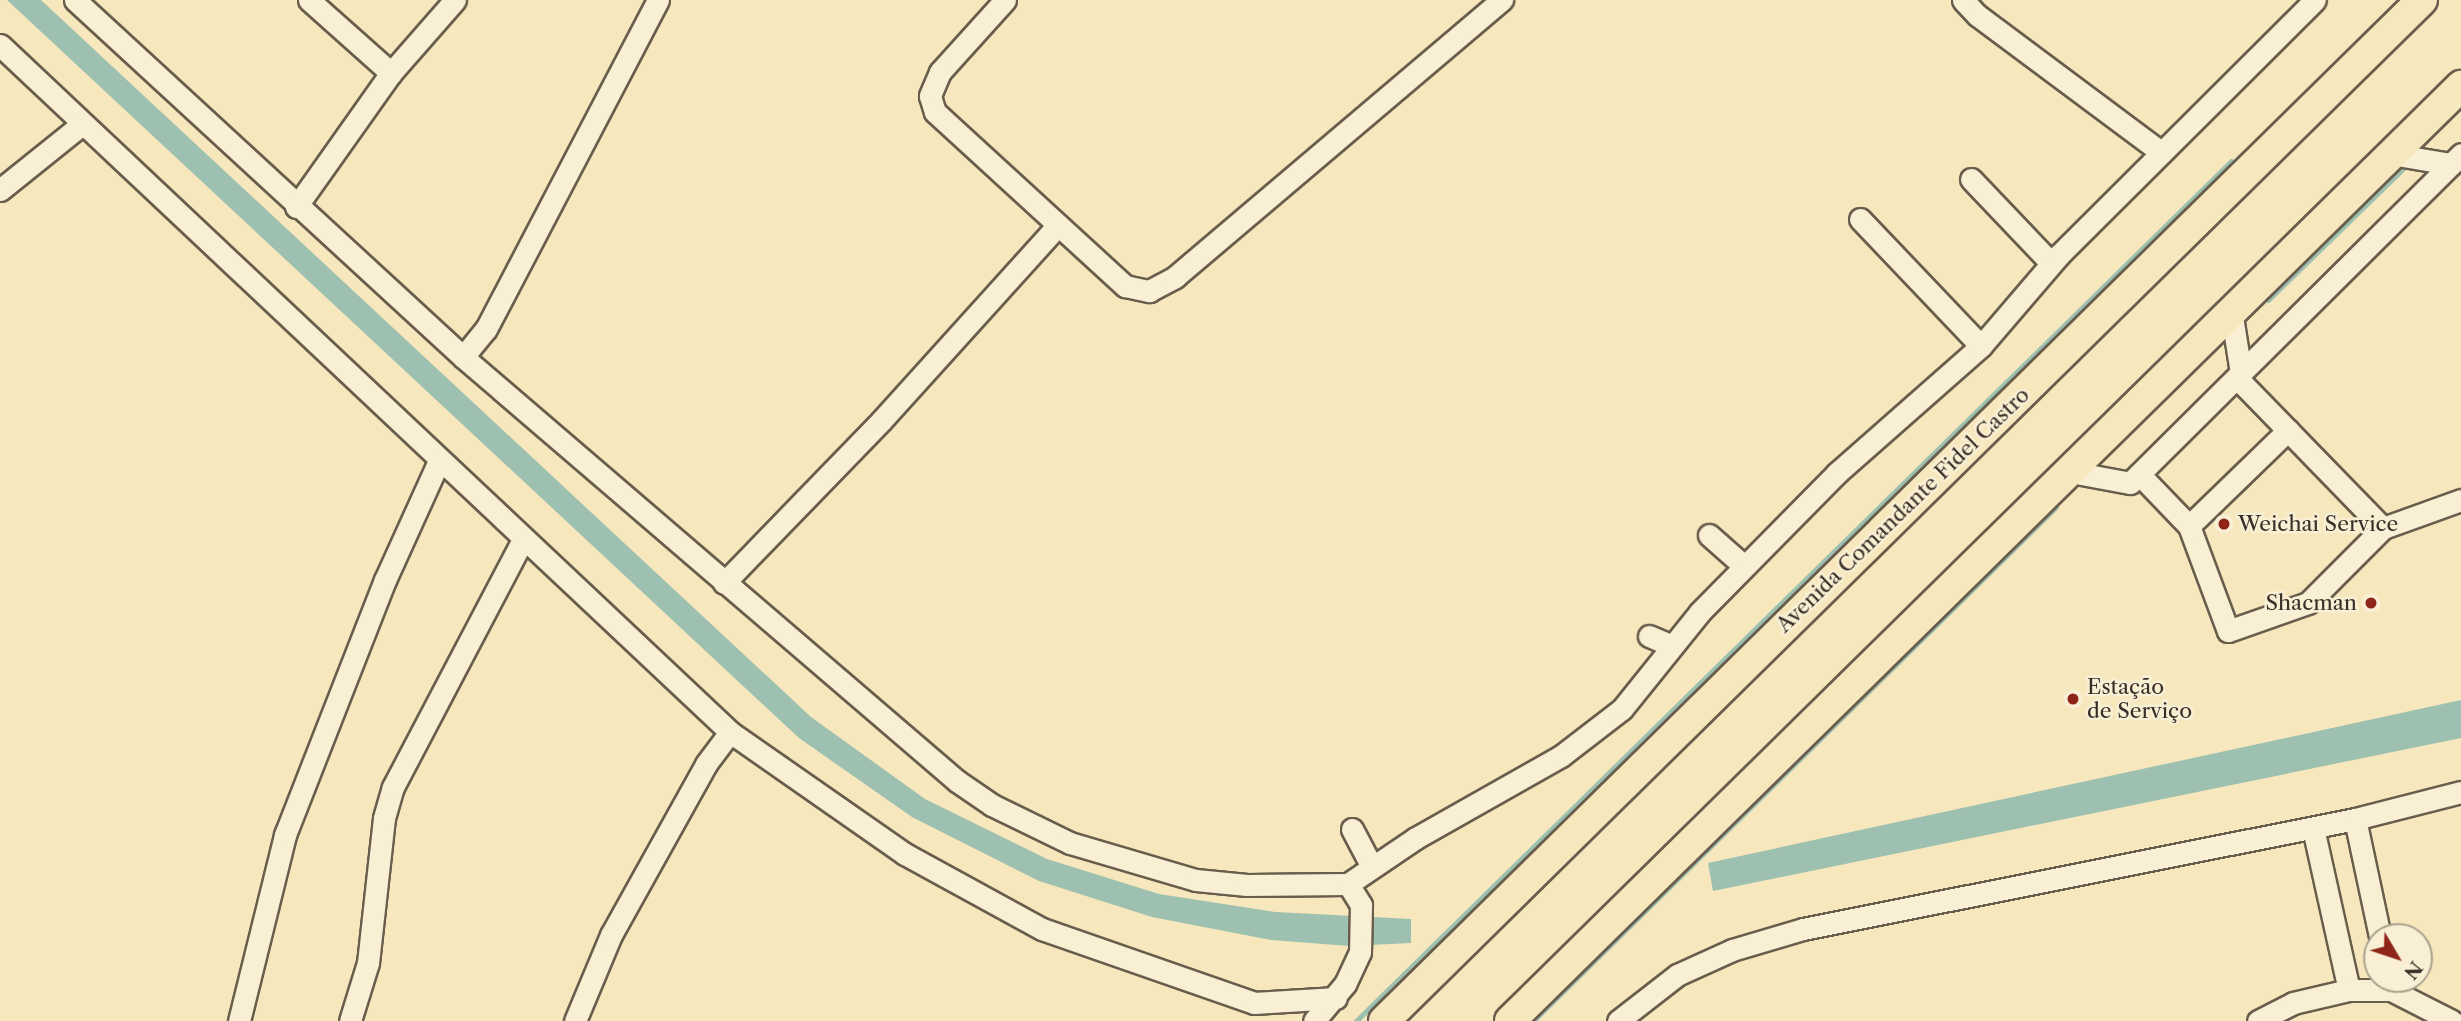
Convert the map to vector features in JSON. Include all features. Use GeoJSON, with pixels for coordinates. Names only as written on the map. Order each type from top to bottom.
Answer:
{"type":"FeatureCollection","features":[{"type":"Feature","properties":{"kind":"highway","name":"Avenida Comandante Fidel Castro"},"geometry":{"type":"LineString","coordinates":[[1384,1021],[2422,0]]}},
{"type":"Feature","properties":{"kind":"highway"},"geometry":{"type":"LineString","coordinates":[[1510,1021],[2066,471],[2461,86]]}},
{"type":"Feature","properties":{"kind":"street"},"geometry":{"type":"LineString","coordinates":[[75,0],[296,207],[463,357],[957,781],[1036,828],[1069,843],[1196,880],[1247,885],[1348,884],[1372,867],[1561,756],[1622,709],[1672,646],[1744,566],[1838,472],[1981,346],[2051,263],[2315,0]]}},
{"type":"Feature","properties":{"kind":"street"},"geometry":{"type":"LineString","coordinates":[[309,0],[391,73]]}},
{"type":"Feature","properties":{"kind":"street"},"geometry":{"type":"LineString","coordinates":[[296,207],[391,73],[456,0]]}},
{"type":"Feature","properties":{"kind":"street"},"geometry":{"type":"LineString","coordinates":[[463,357],[486,329],[658,0]]}},
{"type":"Feature","properties":{"kind":"street"},"geometry":{"type":"LineString","coordinates":[[1005,0],[940,72],[930,96],[935,112],[1125,286],[1149,291],[1175,276],[1502,0]]}},
{"type":"Feature","properties":{"kind":"street"},"geometry":{"type":"LineString","coordinates":[[1963,0],[2161,152]]}},
{"type":"Feature","properties":{"kind":"street"},"geometry":{"type":"LineString","coordinates":[[0,45],[730,732],[905,854],[983,901],[1042,929],[1256,1012],[1336,998]]}},
{"type":"Feature","properties":{"kind":"street"},"geometry":{"type":"LineString","coordinates":[[0,190],[82,124]]}},
{"type":"Feature","properties":{"kind":"street"},"geometry":{"type":"LineString","coordinates":[[2390,155],[2458,159]]}},
{"type":"Feature","properties":{"kind":"street"},"geometry":{"type":"LineString","coordinates":[[2066,471],[2130,483],[2458,159]]}},
{"type":"Feature","properties":{"kind":"street"},"geometry":{"type":"LineString","coordinates":[[1971,179],[2051,263]]}},
{"type":"Feature","properties":{"kind":"street"},"geometry":{"type":"LineString","coordinates":[[1860,219],[1981,346]]}},
{"type":"Feature","properties":{"kind":"street"},"geometry":{"type":"LineString","coordinates":[[724,583],[881,421],[1058,225]]}},
{"type":"Feature","properties":{"kind":"street"},"geometry":{"type":"LineString","coordinates":[[2231,310],[2239,375],[2383,528]]}},
{"type":"Feature","properties":{"kind":"street"},"geometry":{"type":"LineString","coordinates":[[2189,526],[2288,430]]}},
{"type":"Feature","properties":{"kind":"street"},"geometry":{"type":"LineString","coordinates":[[239,1021],[285,835],[375,604],[439,461]]}},
{"type":"Feature","properties":{"kind":"street"},"geometry":{"type":"LineString","coordinates":[[2139,474],[2189,526],[2228,631],[2308,603],[2383,528],[2461,500]]}},
{"type":"Feature","properties":{"kind":"street"},"geometry":{"type":"LineString","coordinates":[[1709,535],[1744,566]]}},
{"type":"Feature","properties":{"kind":"street"},"geometry":{"type":"LineString","coordinates":[[351,1021],[368,963],[384,818],[393,787],[523,539]]}},
{"type":"Feature","properties":{"kind":"street"},"geometry":{"type":"LineString","coordinates":[[1649,636],[1672,646]]}},
{"type":"Feature","properties":{"kind":"street"},"geometry":{"type":"LineString","coordinates":[[575,1021],[611,935],[706,764],[730,732]]}},
{"type":"Feature","properties":{"kind":"street"},"geometry":{"type":"LineString","coordinates":[[1618,1021],[1677,975],[1732,950],[1803,929],[2355,820],[2461,792]]}},
{"type":"Feature","properties":{"kind":"street"},"geometry":{"type":"LineString","coordinates":[[2355,820],[2377,923]]}},
{"type":"Feature","properties":{"kind":"street"},"geometry":{"type":"LineString","coordinates":[[2313,828],[2349,990]]}},
{"type":"Feature","properties":{"kind":"street"},"geometry":{"type":"LineString","coordinates":[[1352,829],[1372,867]]}},
{"type":"Feature","properties":{"kind":"street"},"geometry":{"type":"LineString","coordinates":[[1314,1021],[1336,998],[1360,952],[1361,905],[1348,884]]}},
{"type":"Feature","properties":{"kind":"street"},"geometry":{"type":"LineString","coordinates":[[2258,1021],[2293,1003],[2363,988]]}},
{"type":"Feature","properties":{"kind":"street"},"geometry":{"type":"LineString","coordinates":[[2404,993],[2452,1021]]}},
{"type":"Feature","properties":{"kind":"shaded area"},"geometry":{"type":"Polygon","coordinates":[[[7,0],[41,0],[811,717],[925,799],[1047,859],[1159,894],[1275,912],[1411,919],[1411,943],[1349,946],[1271,940],[1152,917],[1039,881],[912,817],[799,738],[7,0]]]}},
{"type":"Feature","properties":{"kind":"shaded area"},"geometry":{"type":"Polygon","coordinates":[[[2461,700],[2461,738],[1713,891],[1708,863],[2461,700]]]}},
{"type":"Feature","properties":{"kind":"waterway"},"geometry":{"type":"LineString","coordinates":[[1356,1021],[2231,161]]}},
{"type":"Feature","properties":{"kind":"waterway"},"geometry":{"type":"LineString","coordinates":[[2268,300],[2407,165]]}},
{"type":"Feature","properties":{"kind":"waterway"},"geometry":{"type":"LineString","coordinates":[[1533,1021],[2056,507]]}},
{"type":"Feature","properties":{"kind":"place","name":"Weichai Service"},"geometry":{"type":"Point","coordinates":[2224,524]}},
{"type":"Feature","properties":{"kind":"place","name":"Shacman"},"geometry":{"type":"Point","coordinates":[2371,603]}},
{"type":"Feature","properties":{"kind":"place","name":"Estação de Serviço"},"geometry":{"type":"Point","coordinates":[2073,699]}}]}
